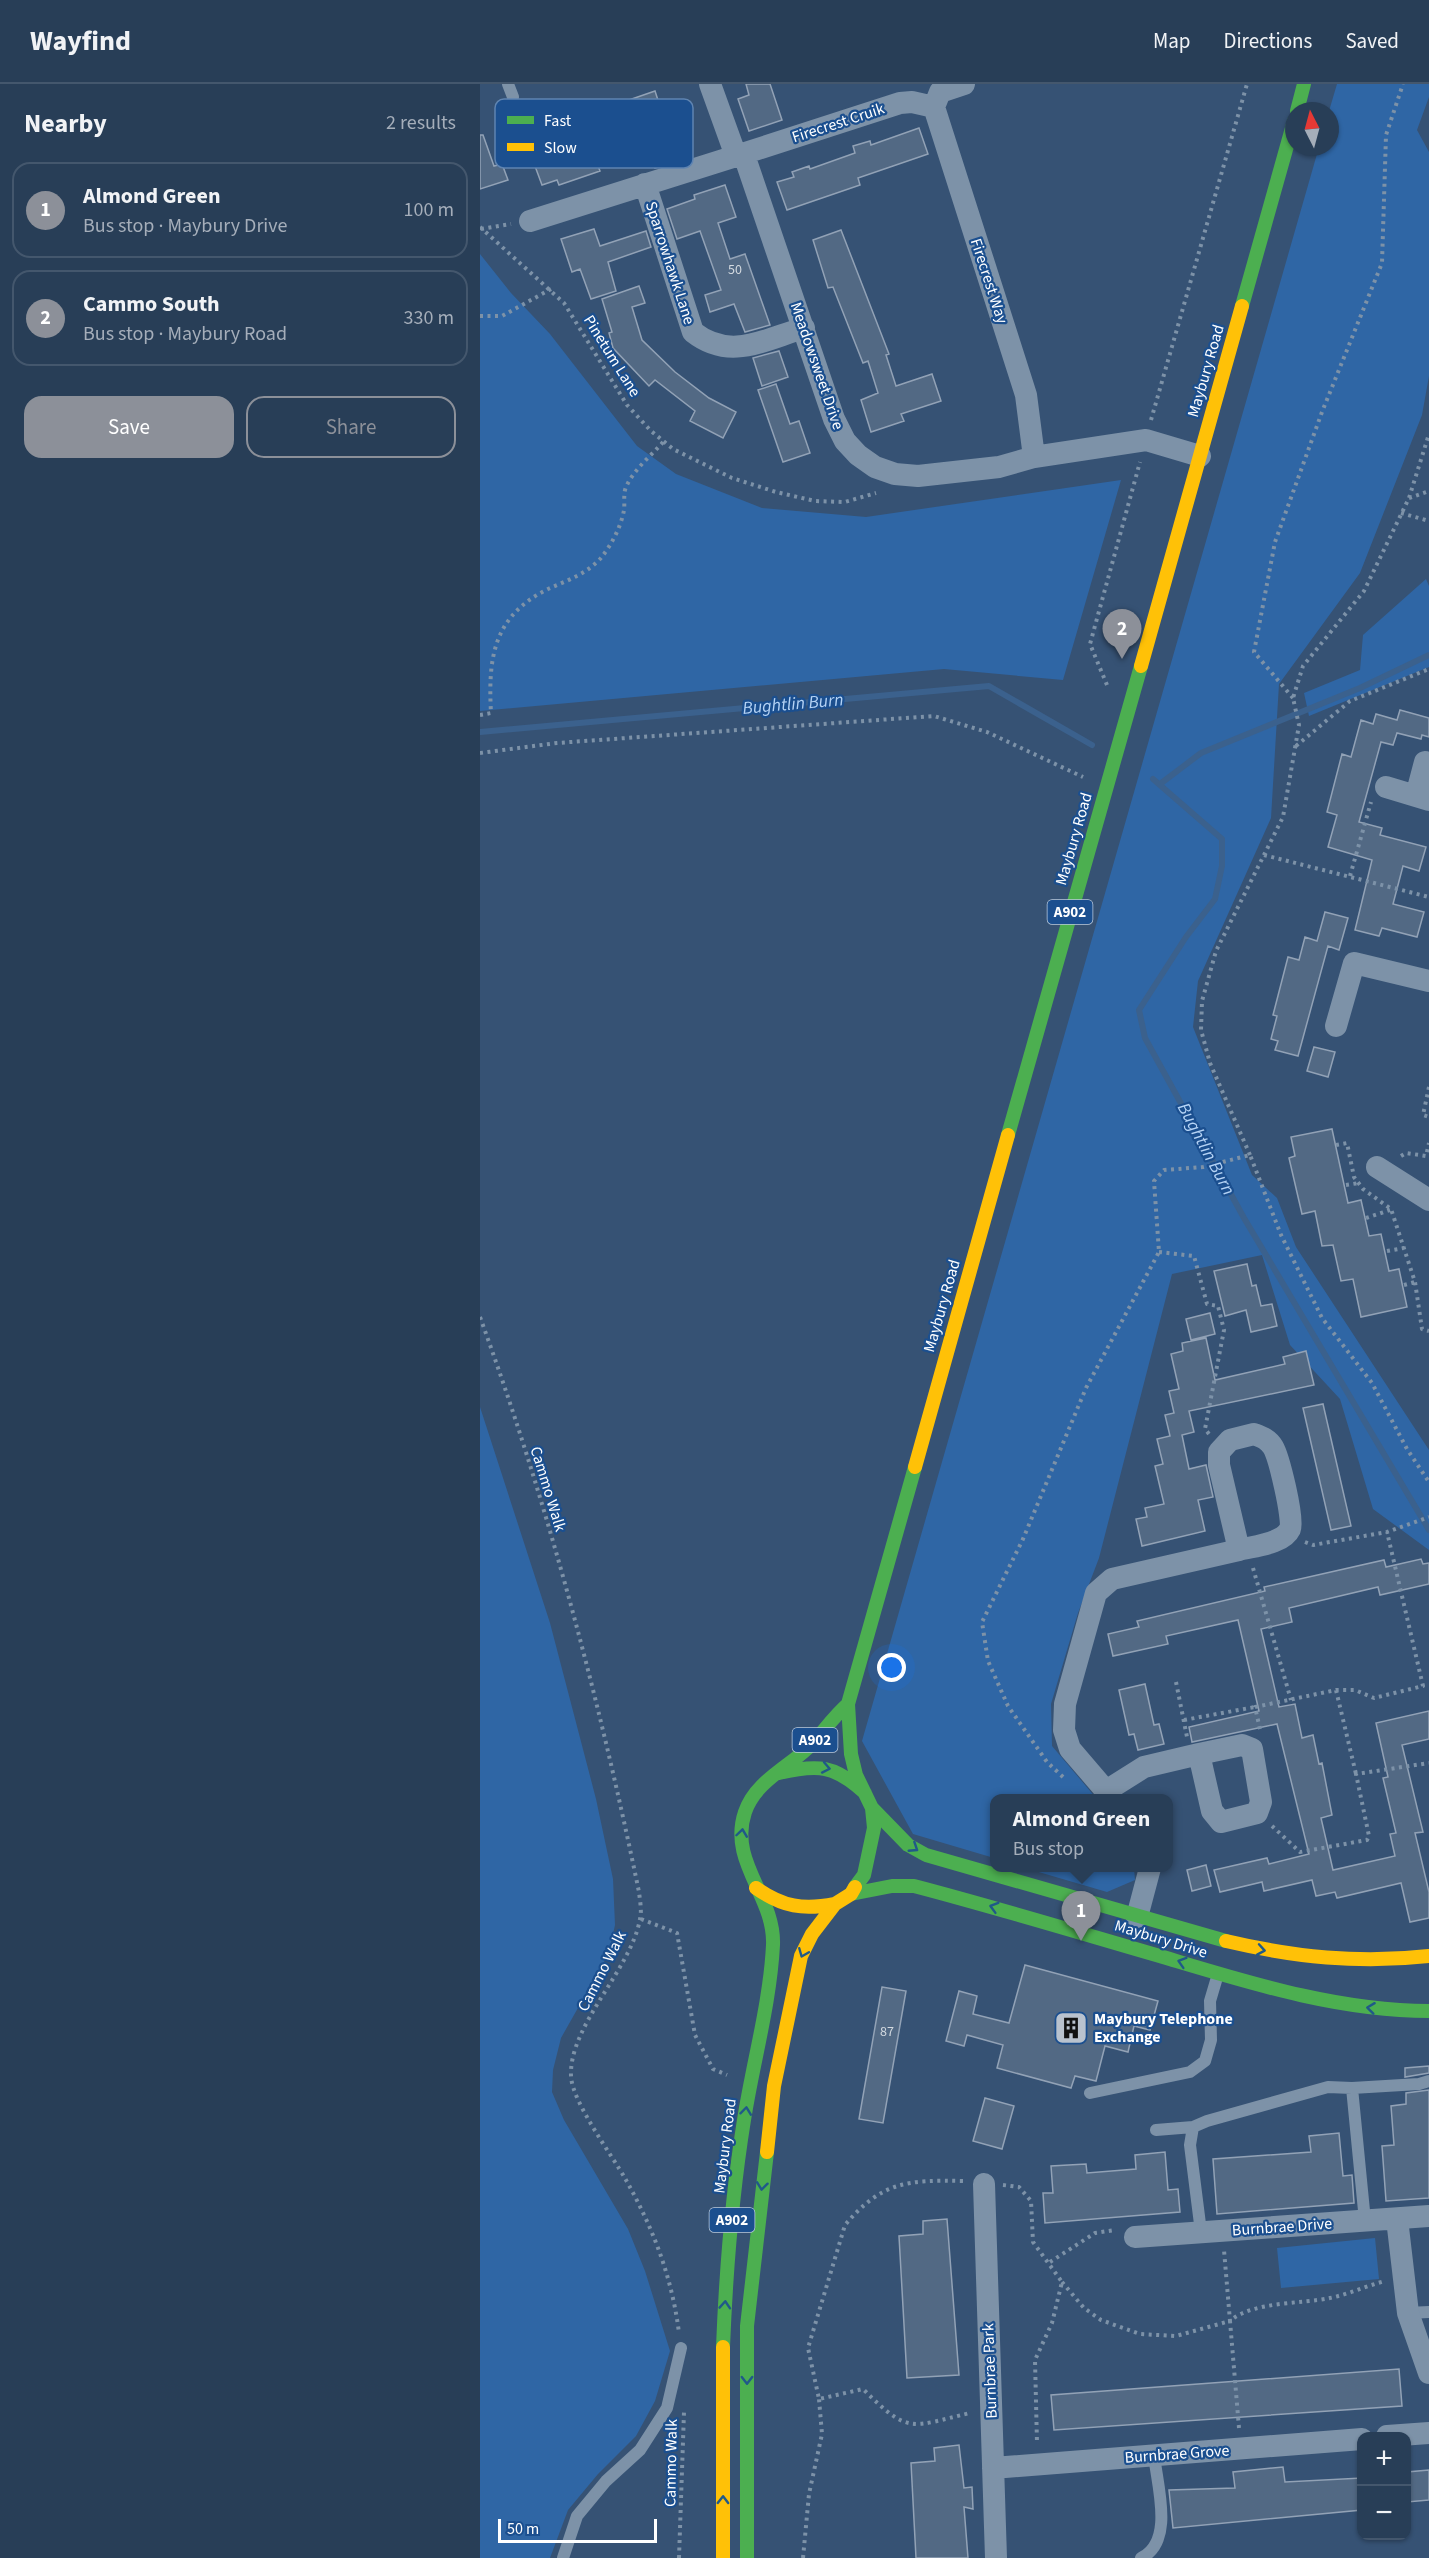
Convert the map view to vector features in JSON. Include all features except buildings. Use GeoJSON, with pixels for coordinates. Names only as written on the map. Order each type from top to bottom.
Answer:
{"type":"FeatureCollection","features":[{"type":"Feature","properties":{"kind":"main road"},"geometry":{"type":"LineString","coordinates":[[1299,102],[1304,84]]}},
{"type":"Feature","properties":{"kind":"main road","name":"Maybury Road"},"geometry":{"type":"LineString","coordinates":[[756,1888],[775,1902],[794,1909],[810,1910],[835,1904],[851,1894],[864,1875],[871,1849],[872,1808],[851,1754],[848,1704],[1285,153]]}},
{"type":"Feature","properties":{"kind":"main road","name":"Maybury Road"},"geometry":{"type":"LineString","coordinates":[[723,2558],[722,2337],[730,2234],[750,2086],[772,1956],[772,1920],[744,1867],[741,1842],[746,1811],[760,1788],[812,1744],[831,1716],[848,1704]]}},
{"type":"Feature","properties":{"kind":"main road","name":"Maybury Road"},"geometry":{"type":"LineString","coordinates":[[779,1773],[807,1766],[829,1767],[849,1777],[865,1793]]}},
{"type":"Feature","properties":{"kind":"main road","name":"Maybury Drive"},"geometry":{"type":"LineString","coordinates":[[872,1808],[908,1845],[926,1855],[1251,1948],[1316,1960],[1376,1962],[1429,1956]]}},
{"type":"Feature","properties":{"kind":"main road","name":"Maybury Drive"},"geometry":{"type":"LineString","coordinates":[[851,1894],[892,1886],[914,1886],[957,1896],[1276,1989],[1352,2006],[1389,2011],[1429,2011]]}},
{"type":"Feature","properties":{"kind":"main road","name":"Maybury Road"},"geometry":{"type":"LineString","coordinates":[[747,2558],[747,2326],[774,2086],[801,1956],[812,1934],[835,1904]]}},
{"type":"Feature","properties":{"kind":"street","name":"Meadowsweet Drive"},"geometry":{"type":"LineString","coordinates":[[710,84],[740,155],[804,328],[834,419],[844,441],[875,468],[895,474],[918,476],[999,467],[1034,456],[1146,440],[1200,456]]}},
{"type":"Feature","properties":{"kind":"street"},"geometry":{"type":"LineString","coordinates":[[934,108],[940,92],[964,84]]}},
{"type":"Feature","properties":{"kind":"street","name":"Firecrest Cruik"},"geometry":{"type":"LineString","coordinates":[[740,155],[900,103],[909,93],[934,108]]}},
{"type":"Feature","properties":{"kind":"street","name":"Firecrest Way"},"geometry":{"type":"LineString","coordinates":[[934,108],[1026,395],[1034,456]]}},
{"type":"Feature","properties":{"kind":"street","name":"Sparrowhawk Lane"},"geometry":{"type":"LineString","coordinates":[[530,221],[740,155]]}},
{"type":"Feature","properties":{"kind":"street","name":"Sparrowhawk Lane"},"geometry":{"type":"LineString","coordinates":[[645,184],[693,332],[706,342],[721,347],[738,348],[804,328]]}},
{"type":"Feature","properties":{"kind":"street"},"geometry":{"type":"LineString","coordinates":[[1386,787],[1423,798],[1425,762]]}},
{"type":"Feature","properties":{"kind":"street"},"geometry":{"type":"LineString","coordinates":[[1336,1026],[1354,963],[1429,981]]}},
{"type":"Feature","properties":{"kind":"street"},"geometry":{"type":"LineString","coordinates":[[1377,1167],[1429,1200]]}},
{"type":"Feature","properties":{"kind":"street"},"geometry":{"type":"LineString","coordinates":[[1108,1794],[1070,1749],[1064,1730],[1065,1704],[1096,1593],[1112,1579],[1243,1549],[1271,1542],[1286,1534],[1291,1527],[1290,1513],[1274,1448],[1265,1437],[1254,1434],[1230,1440],[1219,1452],[1219,1465],[1243,1549]]}},
{"type":"Feature","properties":{"kind":"street"},"geometry":{"type":"LineString","coordinates":[[1110,1794],[1144,1767],[1195,1755],[1242,1745],[1252,1749],[1261,1802],[1257,1813],[1221,1822],[1212,1811],[1195,1755]]}},
{"type":"Feature","properties":{"kind":"street"},"geometry":{"type":"LineString","coordinates":[[1137,1917],[1149,1872]]}},
{"type":"Feature","properties":{"kind":"street","name":"Burnbrae Park"},"geometry":{"type":"LineString","coordinates":[[984,2184],[996,2558]]}},
{"type":"Feature","properties":{"kind":"street","name":"Burnbrae Drive"},"geometry":{"type":"LineString","coordinates":[[1134,2237],[1429,2216]]}},
{"type":"Feature","properties":{"kind":"street"},"geometry":{"type":"LineString","coordinates":[[1397,2218],[1403,2276],[1419,2312],[1429,2373]]}},
{"type":"Feature","properties":{"kind":"street"},"geometry":{"type":"LineString","coordinates":[[1411,2434],[1429,2433]]}},
{"type":"Feature","properties":{"kind":"street","name":"Burnbrae Grove"},"geometry":{"type":"LineString","coordinates":[[993,2468],[1357,2439]]}},
{"type":"Feature","properties":{"kind":"lane"},"geometry":{"type":"LineString","coordinates":[[508,84],[513,97]]}},
{"type":"Feature","properties":{"kind":"lane"},"geometry":{"type":"LineString","coordinates":[[1090,2093],[1190,2072],[1205,2061],[1211,2040],[1210,2001],[1218,1973]]}},
{"type":"Feature","properties":{"kind":"lane"},"geometry":{"type":"LineString","coordinates":[[1156,2130],[1193,2127],[1328,2087],[1352,2088],[1419,2084],[1429,2081]]}},
{"type":"Feature","properties":{"kind":"lane"},"geometry":{"type":"LineString","coordinates":[[1352,2088],[1365,2221]]}},
{"type":"Feature","properties":{"kind":"lane"},"geometry":{"type":"LineString","coordinates":[[1193,2127],[1190,2145],[1212,2232]]}},
{"type":"Feature","properties":{"kind":"lane"},"geometry":{"type":"LineString","coordinates":[[563,2558],[576,2516],[606,2481],[640,2450],[667,2408],[681,2348]]}},
{"type":"Feature","properties":{"kind":"lane"},"geometry":{"type":"LineString","coordinates":[[1141,2558],[1151,2553],[1160,2536],[1154,2456]]}},
{"type":"Feature","properties":{"kind":"path"},"geometry":{"type":"LineString","coordinates":[[1127,711],[1110,692],[1090,644],[1247,84]]}},
{"type":"Feature","properties":{"kind":"path"},"geometry":{"type":"LineString","coordinates":[[1403,84],[1386,135],[1382,263],[1322,412],[1275,542],[1254,652],[1293,698],[1299,725],[1283,818],[1216,951],[1202,1001],[1201,1030],[1210,1063],[1250,1155],[1281,1235],[1322,1318],[1372,1383],[1407,1449],[1429,1482]]}},
{"type":"Feature","properties":{"kind":"path"},"geometry":{"type":"LineString","coordinates":[[481,228],[530,221]]}},
{"type":"Feature","properties":{"kind":"path","name":"Pinetum Lane"},"geometry":{"type":"LineString","coordinates":[[481,228],[564,303],[582,328],[603,370],[627,405],[664,441],[701,465],[776,492],[815,501],[845,502],[876,493]]}},
{"type":"Feature","properties":{"kind":"path"},"geometry":{"type":"LineString","coordinates":[[480,316],[502,316],[551,289]]}},
{"type":"Feature","properties":{"kind":"path"},"geometry":{"type":"LineString","coordinates":[[1293,698],[1303,666],[1364,591],[1409,498],[1429,434]]}},
{"type":"Feature","properties":{"kind":"path"},"geometry":{"type":"LineString","coordinates":[[480,715],[491,713],[489,675],[492,651],[502,631],[516,612],[532,597],[572,579],[600,559],[622,522],[625,490],[632,475],[664,441]]}},
{"type":"Feature","properties":{"kind":"path"},"geometry":{"type":"LineString","coordinates":[[1409,498],[1429,491]]}},
{"type":"Feature","properties":{"kind":"path"},"geometry":{"type":"LineString","coordinates":[[1401,513],[1429,521]]}},
{"type":"Feature","properties":{"kind":"path"},"geometry":{"type":"LineString","coordinates":[[1296,746],[1350,701],[1429,669]]}},
{"type":"Feature","properties":{"kind":"path"},"geometry":{"type":"LineString","coordinates":[[480,753],[557,743],[934,716],[987,732],[1106,786]]}},
{"type":"Feature","properties":{"kind":"path"},"geometry":{"type":"LineString","coordinates":[[1350,876],[1371,802],[1386,787]]}},
{"type":"Feature","properties":{"kind":"path"},"geometry":{"type":"LineString","coordinates":[[1264,855],[1429,897]]}},
{"type":"Feature","properties":{"kind":"path"},"geometry":{"type":"LineString","coordinates":[[1429,1087],[1423,1115],[1429,1117]]}},
{"type":"Feature","properties":{"kind":"path"},"geometry":{"type":"LineString","coordinates":[[1336,1145],[1347,1143],[1354,1177],[1391,1209],[1415,1282],[1422,1329],[1429,1331]]}},
{"type":"Feature","properties":{"kind":"path"},"geometry":{"type":"LineString","coordinates":[[1070,1784],[1047,1762],[1008,1706],[987,1661],[982,1622],[1023,1539],[1086,1388],[1159,1252],[1154,1181],[1164,1170],[1203,1167],[1250,1155]]}},
{"type":"Feature","properties":{"kind":"path"},"geometry":{"type":"LineString","coordinates":[[1346,1185],[1359,1183]]}},
{"type":"Feature","properties":{"kind":"path"},"geometry":{"type":"LineString","coordinates":[[1366,1218],[1391,1209]]}},
{"type":"Feature","properties":{"kind":"path"},"geometry":{"type":"LineString","coordinates":[[1387,1251],[1404,1248]]}},
{"type":"Feature","properties":{"kind":"path"},"geometry":{"type":"LineString","coordinates":[[1159,1252],[1194,1256],[1207,1304],[1218,1306],[1224,1330],[1205,1429],[1219,1452]]}},
{"type":"Feature","properties":{"kind":"path"},"geometry":{"type":"LineString","coordinates":[[1404,1285],[1415,1282]]}},
{"type":"Feature","properties":{"kind":"path","name":"Cammo Walk"},"geometry":{"type":"LineString","coordinates":[[480,1317],[578,1632],[639,1892],[641,1919],[631,1945],[583,2033],[572,2061],[571,2077],[575,2096],[626,2181],[662,2254],[676,2313],[681,2348]]}},
{"type":"Feature","properties":{"kind":"path"},"geometry":{"type":"LineString","coordinates":[[1286,1534],[1313,1545],[1388,1532],[1429,1518]]}},
{"type":"Feature","properties":{"kind":"path"},"geometry":{"type":"LineString","coordinates":[[1388,1532],[1423,1686]]}},
{"type":"Feature","properties":{"kind":"path"},"geometry":{"type":"LineString","coordinates":[[1243,1549],[1291,1700]]}},
{"type":"Feature","properties":{"kind":"path"},"geometry":{"type":"LineString","coordinates":[[1176,1682],[1184,1720],[1195,1755]]}},
{"type":"Feature","properties":{"kind":"path"},"geometry":{"type":"LineString","coordinates":[[1184,1720],[1336,1690],[1355,1690],[1374,1698],[1429,1685]]}},
{"type":"Feature","properties":{"kind":"path"},"geometry":{"type":"LineString","coordinates":[[1257,1813],[1300,1852],[1367,1840],[1369,1836],[1336,1690]]}},
{"type":"Feature","properties":{"kind":"path"},"geometry":{"type":"LineString","coordinates":[[1252,1749],[1261,1733],[1255,1707]]}},
{"type":"Feature","properties":{"kind":"path"},"geometry":{"type":"LineString","coordinates":[[1356,1774],[1429,1763]]}},
{"type":"Feature","properties":{"kind":"path"},"geometry":{"type":"LineString","coordinates":[[641,1919],[677,1933],[695,2035],[713,2069],[750,2086]]}},
{"type":"Feature","properties":{"kind":"path"},"geometry":{"type":"LineString","coordinates":[[803,2558],[809,2494],[822,2434],[819,2399],[808,2348],[845,2225],[878,2193],[902,2183],[939,2181],[984,2184]]}},
{"type":"Feature","properties":{"kind":"path"},"geometry":{"type":"LineString","coordinates":[[1019,2187],[1031,2200],[1033,2242],[1039,2252],[1050,2262],[1062,2282],[1084,2308],[1101,2320],[1140,2334],[1176,2336],[1230,2321],[1235,2317],[1267,2306],[1332,2297],[1403,2276]]}},
{"type":"Feature","properties":{"kind":"path"},"geometry":{"type":"LineString","coordinates":[[1050,2262],[1095,2233],[1123,2229],[1134,2237]]}},
{"type":"Feature","properties":{"kind":"path"},"geometry":{"type":"LineString","coordinates":[[1212,2232],[1230,2321],[1241,2449]]}},
{"type":"Feature","properties":{"kind":"path"},"geometry":{"type":"LineString","coordinates":[[1037,2465],[1035,2360],[1052,2323],[1062,2282]]}},
{"type":"Feature","properties":{"kind":"path"},"geometry":{"type":"LineString","coordinates":[[819,2399],[863,2389],[888,2414],[913,2426],[991,2408]]}},
{"type":"Feature","properties":{"kind":"path","name":"Cammo Walk"},"geometry":{"type":"LineString","coordinates":[[679,2556],[684,2406]]}},
{"type":"Feature","properties":{"kind":"path"},"geometry":{"type":"LineString","coordinates":[[679,2556],[686,2558]]}},
{"type":"Feature","properties":{"kind":"shaded area"},"geometry":{"type":"Polygon","coordinates":[[[1337,84],[1429,84],[1429,97],[1417,130],[1429,152],[1429,376],[1422,415],[1360,573],[1279,684],[1271,818],[1198,981],[1193,1027],[1252,1175],[1277,1198],[1296,1247],[1429,1450],[1429,1550],[1373,1509],[1340,1399],[1290,1345],[1262,1255],[1172,1274],[1099,1558],[1078,1613],[1051,1704],[1052,1746],[1093,1794],[990,1794],[990,1857],[913,1834],[862,1741],[1316,156],[1339,156],[1339,102],[1332,102],[1337,84]]]}},
{"type":"Feature","properties":{"kind":"shaded area"},"geometry":{"type":"Polygon","coordinates":[[[480,254],[511,293],[550,334],[637,446],[676,474],[762,508],[866,517],[1121,480],[1063,680],[944,669],[480,711],[480,254]]]}},
{"type":"Feature","properties":{"kind":"shaded area"},"geometry":{"type":"Polygon","coordinates":[[[1426,579],[1429,586],[1429,667],[1309,716],[1304,693],[1360,670],[1363,635],[1426,579]]]}},
{"type":"Feature","properties":{"kind":"shaded area"},"geometry":{"type":"Polygon","coordinates":[[[480,1407],[550,1623],[596,1799],[613,1879],[615,1925],[609,1953],[561,2038],[553,2070],[552,2092],[564,2120],[628,2229],[645,2271],[670,2351],[655,2401],[636,2436],[598,2474],[568,2510],[550,2558],[480,2558],[480,1407]]]}},
{"type":"Feature","properties":{"kind":"shaded area"},"geometry":{"type":"Polygon","coordinates":[[[1039,1872],[1134,1872],[1135,1880],[1107,1892],[1039,1872]]]}},
{"type":"Feature","properties":{"kind":"shaded area"},"geometry":{"type":"Polygon","coordinates":[[[1375,2238],[1379,2279],[1281,2288],[1277,2248],[1375,2238]]]}},
{"type":"Feature","properties":{"kind":"waterway"},"geometry":{"type":"LineString","coordinates":[[1160,784],[1201,753],[1360,688],[1429,655]]}},
{"type":"Feature","properties":{"kind":"waterway","name":"Bughtlin Burn"},"geometry":{"type":"LineString","coordinates":[[480,732],[989,686],[1092,745]]}},
{"type":"Feature","properties":{"kind":"waterway","name":"Bughtlin Burn"},"geometry":{"type":"LineString","coordinates":[[1153,779],[1222,839],[1222,866],[1215,899],[1186,937],[1139,1010],[1145,1038],[1244,1218],[1429,1530]]}},
{"type":"Feature","properties":{"kind":"traffic: fast"},"geometry":{"type":"LineString","coordinates":[[1299,102],[1304,84]]}},
{"type":"Feature","properties":{"kind":"traffic: fast"},"geometry":{"type":"LineString","coordinates":[[1242,306],[1285,153]]}},
{"type":"Feature","properties":{"kind":"traffic: fast"},"geometry":{"type":"LineString","coordinates":[[1008,1135],[1141,666]]}},
{"type":"Feature","properties":{"kind":"traffic: fast"},"geometry":{"type":"LineString","coordinates":[[855,1887],[864,1875],[874,1828],[872,1808],[856,1775],[851,1754],[848,1704],[915,1467]]}},
{"type":"Feature","properties":{"kind":"traffic: fast"},"geometry":{"type":"LineString","coordinates":[[723,2347],[736,2176],[761,2033],[773,1945],[772,1927],[747,1863],[742,1847],[741,1830],[745,1812],[757,1791],[812,1744],[848,1704]]}},
{"type":"Feature","properties":{"kind":"traffic: fast"},"geometry":{"type":"LineString","coordinates":[[779,1773],[805,1768],[825,1769],[844,1777],[865,1793]]}},
{"type":"Feature","properties":{"kind":"traffic: fast"},"geometry":{"type":"LineString","coordinates":[[872,1808],[908,1845],[926,1855],[1226,1941]]}},
{"type":"Feature","properties":{"kind":"traffic: fast"},"geometry":{"type":"LineString","coordinates":[[851,1894],[892,1886],[914,1886],[1294,1994],[1361,2006],[1429,2011]]}},
{"type":"Feature","properties":{"kind":"traffic: fast"},"geometry":{"type":"LineString","coordinates":[[747,2558],[747,2326],[767,2152]]}},
{"type":"Feature","properties":{"kind":"traffic: slow"},"geometry":{"type":"LineString","coordinates":[[1141,666],[1242,306]]}},
{"type":"Feature","properties":{"kind":"traffic: slow"},"geometry":{"type":"LineString","coordinates":[[915,1467],[1008,1135]]}},
{"type":"Feature","properties":{"kind":"traffic: slow"},"geometry":{"type":"LineString","coordinates":[[767,2152],[774,2086],[801,1956],[812,1934],[835,1904],[851,1894],[855,1887]]}},
{"type":"Feature","properties":{"kind":"traffic: slow"},"geometry":{"type":"LineString","coordinates":[[756,1888],[784,1903],[803,1907],[835,1904]]}},
{"type":"Feature","properties":{"kind":"traffic: slow"},"geometry":{"type":"LineString","coordinates":[[1226,1941],[1327,1958],[1377,1959],[1429,1956]]}},
{"type":"Feature","properties":{"kind":"traffic: slow"},"geometry":{"type":"LineString","coordinates":[[723,2347],[723,2558]]}},
{"type":"Feature","properties":{"kind":"place","name":"Cammo South"},"geometry":{"type":"Point","coordinates":[1122,659]}},
{"type":"Feature","properties":{"kind":"place","name":"Almond Green"},"geometry":{"type":"Point","coordinates":[1081,1941]}},
{"type":"Feature","properties":{"kind":"place","name":"Maybury Telephone Exchange"},"geometry":{"type":"Point","coordinates":[1071,2028]}}]}
